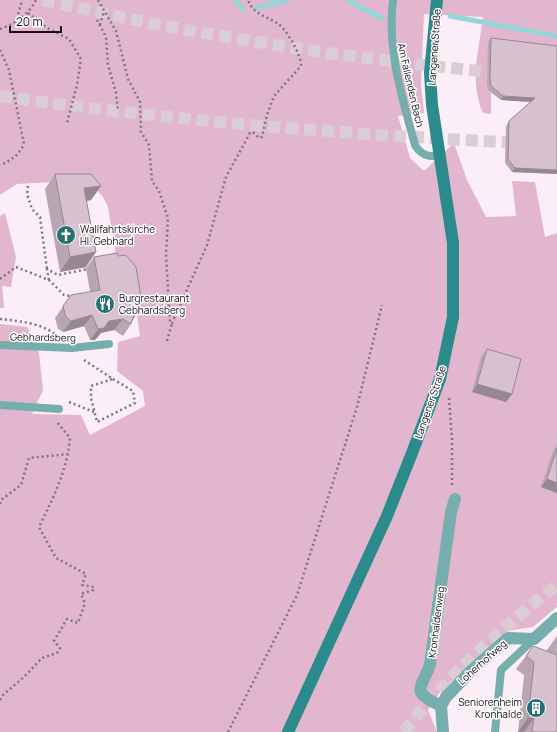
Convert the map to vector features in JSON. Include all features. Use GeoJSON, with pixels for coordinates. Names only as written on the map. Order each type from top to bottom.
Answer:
{"type":"FeatureCollection","features":[{"type":"Feature","properties":{"kind":"main road","name":"Langener Straße"},"geometry":{"type":"LineString","coordinates":[[288,732],[387,516],[440,379],[453,317],[454,262],[451,226],[437,143],[430,73],[437,0]]}},
{"type":"Feature","properties":{"kind":"street","name":"Kronhaldenweg"},"geometry":{"type":"LineString","coordinates":[[441,706],[422,695],[420,692],[420,686],[430,665],[451,512],[455,499]]}},
{"type":"Feature","properties":{"kind":"street","name":"Loherhofweg"},"geometry":{"type":"LineString","coordinates":[[441,706],[451,691],[508,638],[534,639],[557,618]]}},
{"type":"Feature","properties":{"kind":"street"},"geometry":{"type":"LineString","coordinates":[[441,706],[443,732]]}},
{"type":"Feature","properties":{"kind":"lane","name":"Am Fallenden Bach"},"geometry":{"type":"LineString","coordinates":[[393,0],[390,22],[392,51],[415,145],[421,153],[430,157],[439,156]]}},
{"type":"Feature","properties":{"kind":"lane","name":"Gebhardsberg"},"geometry":{"type":"LineString","coordinates":[[0,346],[72,348],[109,344]]}},
{"type":"Feature","properties":{"kind":"lane"},"geometry":{"type":"LineString","coordinates":[[0,405],[56,409]]}},
{"type":"Feature","properties":{"kind":"lane","name":"Loherhofweg"},"geometry":{"type":"LineString","coordinates":[[495,732],[501,670],[534,639]]}},
{"type":"Feature","properties":{"kind":"path"},"geometry":{"type":"LineString","coordinates":[[17,20],[22,0]]}},
{"type":"Feature","properties":{"kind":"path"},"geometry":{"type":"LineString","coordinates":[[0,29],[8,26],[28,13],[36,0]]}},
{"type":"Feature","properties":{"kind":"path"},"geometry":{"type":"LineString","coordinates":[[98,0],[116,31],[128,79],[140,102],[141,132],[149,145],[152,181],[160,191],[168,218],[166,254],[170,323],[173,322]]}},
{"type":"Feature","properties":{"kind":"path"},"geometry":{"type":"LineString","coordinates":[[167,342],[173,322],[207,245],[226,177],[250,133],[253,132],[259,138],[262,137],[267,115],[274,96],[301,66],[300,59],[282,27],[255,11],[248,0]]}},
{"type":"Feature","properties":{"kind":"path"},"geometry":{"type":"LineString","coordinates":[[100,25],[104,11]]}},
{"type":"Feature","properties":{"kind":"path"},"geometry":{"type":"LineString","coordinates":[[28,13],[47,28],[69,39],[81,59],[77,85],[67,123]]}},
{"type":"Feature","properties":{"kind":"path"},"geometry":{"type":"LineString","coordinates":[[97,20],[106,37],[108,65],[116,93],[118,111]]}},
{"type":"Feature","properties":{"kind":"path"},"geometry":{"type":"LineString","coordinates":[[0,50],[9,70],[24,143],[19,153],[13,160],[0,165]]}},
{"type":"Feature","properties":{"kind":"path"},"geometry":{"type":"LineString","coordinates":[[28,186],[27,194],[32,209],[40,217],[49,280]]}},
{"type":"Feature","properties":{"kind":"path"},"geometry":{"type":"LineString","coordinates":[[94,245],[94,232],[105,229]]}},
{"type":"Feature","properties":{"kind":"path"},"geometry":{"type":"LineString","coordinates":[[47,269],[58,275],[87,270],[91,264]]}},
{"type":"Feature","properties":{"kind":"path"},"geometry":{"type":"LineString","coordinates":[[0,279],[16,267],[49,280],[64,295],[78,297]]}},
{"type":"Feature","properties":{"kind":"path"},"geometry":{"type":"LineString","coordinates":[[228,732],[297,595],[357,407],[382,305]]}},
{"type":"Feature","properties":{"kind":"path"},"geometry":{"type":"LineString","coordinates":[[0,319],[20,321],[47,328],[57,336],[66,339],[79,356],[133,391],[135,403],[97,422],[91,386],[113,379]]}},
{"type":"Feature","properties":{"kind":"path"},"geometry":{"type":"LineString","coordinates":[[449,397],[452,438],[452,492],[455,499]]}},
{"type":"Feature","properties":{"kind":"path"},"geometry":{"type":"LineString","coordinates":[[67,401],[95,412]]}},
{"type":"Feature","properties":{"kind":"path"},"geometry":{"type":"LineString","coordinates":[[0,700],[3,695],[24,677],[42,658],[57,653],[60,648],[54,641],[67,618],[78,623],[85,603],[81,594],[93,590],[94,588],[82,585],[86,574],[56,558],[39,527],[56,492],[68,454],[70,438],[54,418],[56,409]]}},
{"type":"Feature","properties":{"kind":"path"},"geometry":{"type":"LineString","coordinates":[[0,504],[1,500],[21,486],[29,458],[68,454]]}},
{"type":"Feature","properties":{"kind":"shaded area"},"geometry":{"type":"Polygon","coordinates":[[[0,0],[557,0],[557,50],[488,90],[491,93],[491,114],[483,113],[479,101],[476,77],[476,65],[483,17],[424,14],[421,84],[424,113],[398,116],[410,158],[424,171],[454,143],[467,180],[486,217],[516,216],[512,181],[535,182],[545,237],[557,233],[557,607],[533,627],[507,631],[440,692],[428,710],[437,732],[0,732],[0,324],[27,327],[39,353],[43,390],[32,414],[81,415],[90,435],[145,406],[143,391],[117,371],[118,342],[140,336],[131,273],[116,256],[108,207],[103,197],[87,180],[17,184],[0,195],[0,0]]]}},
{"type":"Feature","properties":{"kind":"shaded area"},"geometry":{"type":"Polygon","coordinates":[[[5,213],[16,257],[11,287],[2,286],[4,308],[0,308],[0,216],[5,213]]]}},
{"type":"Feature","properties":{"kind":"building"},"geometry":{"type":"Polygon","coordinates":[[[491,38],[557,46],[557,170],[515,168],[508,159],[509,121],[535,98],[503,96],[491,86],[491,38]]]}},
{"type":"Feature","properties":{"kind":"building"},"geometry":{"type":"Polygon","coordinates":[[[55,174],[91,174],[101,186],[84,188],[96,252],[70,257],[55,174]]]}},
{"type":"Feature","properties":{"kind":"building","name":"Burgrestaurant Gebhardsberg"},"geometry":{"type":"Polygon","coordinates":[[[117,253],[118,256],[126,255],[136,267],[142,303],[140,303],[141,308],[139,311],[135,311],[131,324],[123,319],[109,321],[104,328],[98,329],[92,315],[71,321],[66,317],[63,306],[71,295],[100,290],[94,257],[117,253]]]}},
{"type":"Feature","properties":{"kind":"building"},"geometry":{"type":"Polygon","coordinates":[[[487,349],[521,359],[512,394],[477,384],[487,349]]]}},
{"type":"Feature","properties":{"kind":"building"},"geometry":{"type":"Polygon","coordinates":[[[557,448],[557,483],[547,479],[557,448]]]}},
{"type":"Feature","properties":{"kind":"building","name":"Seniorenheim Kronhalde"},"geometry":{"type":"Polygon","coordinates":[[[533,646],[557,655],[557,732],[532,732],[534,718],[528,718],[534,662],[526,656],[533,646]]]}},
{"type":"Feature","properties":{"kind":"waterway"},"geometry":{"type":"LineString","coordinates":[[235,0],[243,9]]}},
{"type":"Feature","properties":{"kind":"waterway"},"geometry":{"type":"LineString","coordinates":[[256,8],[288,0]]}},
{"type":"Feature","properties":{"kind":"waterway"},"geometry":{"type":"LineString","coordinates":[[347,0],[382,18]]}},
{"type":"Feature","properties":{"kind":"waterway"},"geometry":{"type":"LineString","coordinates":[[450,16],[557,36]]}},
{"type":"Feature","properties":{"kind":"tunnel"},"geometry":{"type":"LineString","coordinates":[[43,0],[100,13],[214,35],[387,61],[502,73]]}},
{"type":"Feature","properties":{"kind":"tunnel"},"geometry":{"type":"LineString","coordinates":[[0,96],[129,113],[259,126],[520,143]]}},
{"type":"Feature","properties":{"kind":"tunnel"},"geometry":{"type":"LineString","coordinates":[[404,732],[420,712],[457,672],[496,635],[557,585]]}},
{"type":"Feature","properties":{"kind":"place","name":"Wallfahrtskirche Hl. Gebhard"},"geometry":{"type":"Point","coordinates":[66,235]}},
{"type":"Feature","properties":{"kind":"place","name":"Burgrestaurant Gebhardsberg"},"geometry":{"type":"Point","coordinates":[105,304]}},
{"type":"Feature","properties":{"kind":"place","name":"Seniorenheim Kronhalde"},"geometry":{"type":"Point","coordinates":[536,708]}}]}
